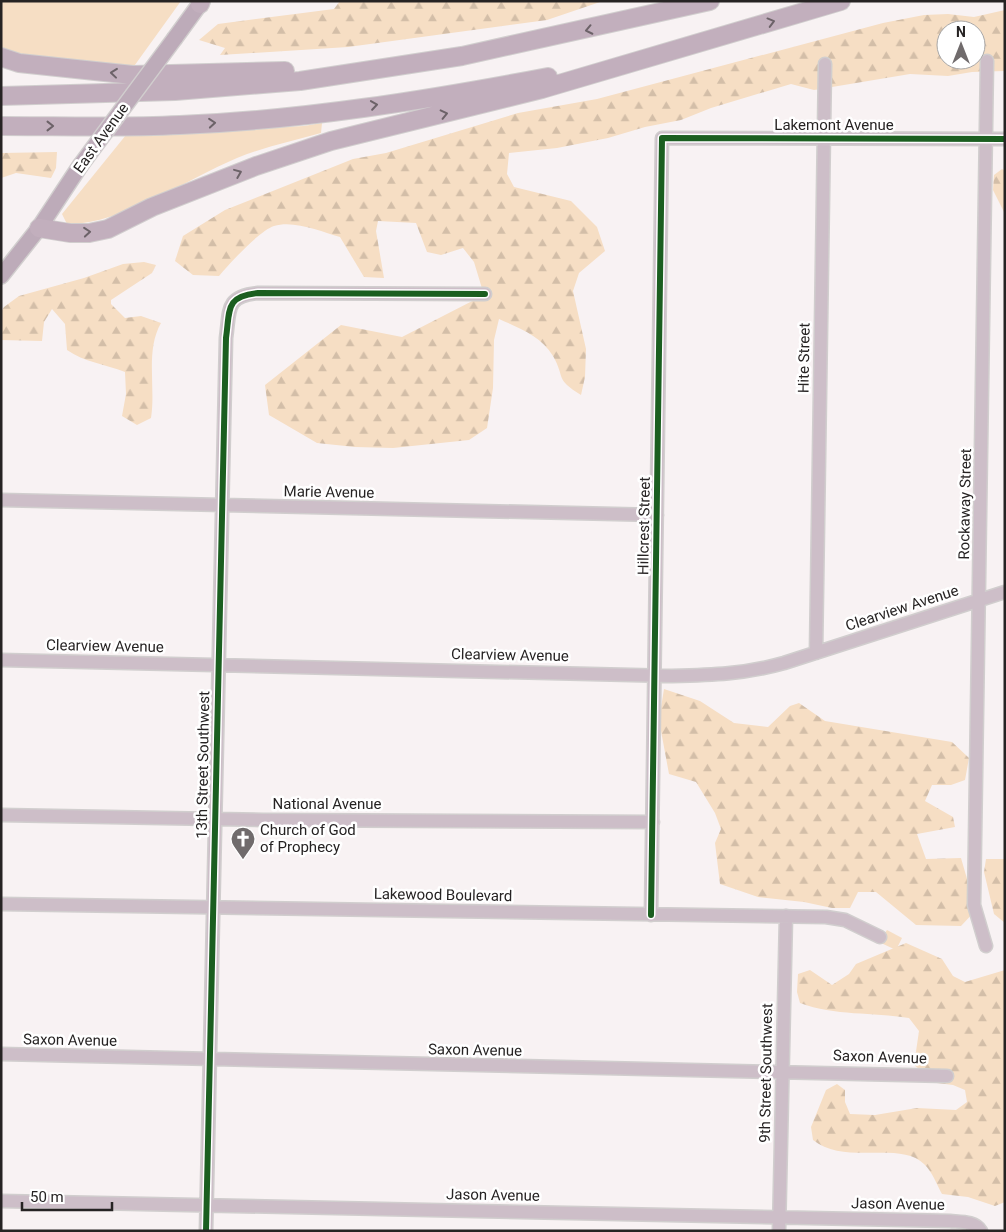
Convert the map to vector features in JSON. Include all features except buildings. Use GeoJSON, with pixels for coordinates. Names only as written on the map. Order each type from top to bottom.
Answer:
{"type":"FeatureCollection","features":[{"type":"Feature","properties":{"kind":"highway"},"geometry":{"type":"LineString","coordinates":[[1,96],[175,92],[300,81],[535,41],[710,1]]}},
{"type":"Feature","properties":{"kind":"highway"},"geometry":{"type":"LineString","coordinates":[[39,228],[70,233],[89,233],[108,229],[152,207],[256,166],[331,141],[542,89],[841,1]]}},
{"type":"Feature","properties":{"kind":"highway"},"geometry":{"type":"LineString","coordinates":[[1,126],[179,125],[297,116],[491,88],[570,72],[724,35]]}},
{"type":"Feature","properties":{"kind":"highway"},"geometry":{"type":"LineString","coordinates":[[1,57],[20,63],[133,75],[390,67]]}},
{"type":"Feature","properties":{"kind":"main road","name":"East Avenue"},"geometry":{"type":"LineString","coordinates":[[1,276],[39,228],[80,166],[201,2]]}},
{"type":"Feature","properties":{"kind":"street","name":"Rockaway Street"},"geometry":{"type":"LineString","coordinates":[[986,946],[974,905],[987,60]]}},
{"type":"Feature","properties":{"kind":"street","name":"Hite Street"},"geometry":{"type":"LineString","coordinates":[[816,653],[825,64]]}},
{"type":"Feature","properties":{"kind":"street","name":"Lakemont Avenue"},"geometry":{"type":"LineString","coordinates":[[662,138],[1005,139]]}},
{"type":"Feature","properties":{"kind":"street","name":"Hillcrest Street"},"geometry":{"type":"LineString","coordinates":[[651,915],[662,138]]}},
{"type":"Feature","properties":{"kind":"street","name":"13th Street Southwest"},"geometry":{"type":"LineString","coordinates":[[206,1231],[221,506],[226,338],[233,300],[243,294],[258,293],[484,294]]}},
{"type":"Feature","properties":{"kind":"street","name":"Marie Avenue"},"geometry":{"type":"LineString","coordinates":[[1,500],[657,515]]}},
{"type":"Feature","properties":{"kind":"street","name":"Clearview Avenue"},"geometry":{"type":"LineString","coordinates":[[1,660],[217,666],[723,675],[753,672],[1005,592]]}},
{"type":"Feature","properties":{"kind":"street","name":"National Avenue"},"geometry":{"type":"LineString","coordinates":[[1,815],[653,822]]}},
{"type":"Feature","properties":{"kind":"street","name":"Lakewood Boulevard"},"geometry":{"type":"LineString","coordinates":[[1,904],[786,916],[844,920],[880,937]]}},
{"type":"Feature","properties":{"kind":"street","name":"9th Street Southwest"},"geometry":{"type":"LineString","coordinates":[[779,1224],[786,916]]}},
{"type":"Feature","properties":{"kind":"street","name":"Saxon Avenue"},"geometry":{"type":"LineString","coordinates":[[1,1054],[391,1065],[783,1071],[947,1076]]}},
{"type":"Feature","properties":{"kind":"street","name":"Jason Avenue"},"geometry":{"type":"LineString","coordinates":[[1,1201],[206,1205],[779,1224],[950,1221],[972,1224],[978,1226],[981,1231]]}},
{"type":"Feature","properties":{"kind":"green space"},"geometry":{"type":"Polygon","coordinates":[[[1,1],[181,1],[132,69],[23,56],[1,48],[1,1]]]}},
{"type":"Feature","properties":{"kind":"green space"},"geometry":{"type":"Polygon","coordinates":[[[340,1],[603,1],[547,20],[348,47],[220,55],[225,48],[199,40],[218,24],[334,9],[340,1]]]}},
{"type":"Feature","properties":{"kind":"green space"},"geometry":{"type":"Polygon","coordinates":[[[1005,10],[1005,71],[972,72],[948,76],[910,74],[814,90],[791,84],[711,108],[681,120],[645,127],[608,138],[557,148],[509,153],[507,174],[514,187],[571,201],[597,227],[605,251],[579,273],[573,291],[586,349],[585,377],[581,395],[564,381],[553,356],[542,343],[529,333],[499,319],[494,340],[493,388],[487,428],[469,440],[393,448],[317,443],[269,415],[265,385],[341,325],[402,337],[484,295],[474,262],[463,248],[441,255],[427,252],[416,223],[378,221],[376,231],[384,278],[364,277],[340,237],[308,227],[290,224],[274,226],[261,234],[219,276],[193,275],[175,261],[183,236],[225,210],[353,159],[386,153],[518,113],[597,99],[883,23],[924,15],[948,14],[974,17],[1005,10]]]}},
{"type":"Feature","properties":{"kind":"green space"},"geometry":{"type":"Polygon","coordinates":[[[322,123],[321,133],[247,154],[154,199],[109,217],[67,224],[62,214],[126,135],[304,126],[322,123]]]}},
{"type":"Feature","properties":{"kind":"green space"},"geometry":{"type":"Polygon","coordinates":[[[57,152],[56,168],[51,178],[16,173],[1,178],[1,153],[57,152]]]}},
{"type":"Feature","properties":{"kind":"green space"},"geometry":{"type":"Polygon","coordinates":[[[1002,169],[1005,171],[1005,214],[993,190],[994,175],[1002,169]]]}},
{"type":"Feature","properties":{"kind":"green space"},"geometry":{"type":"Polygon","coordinates":[[[144,262],[156,265],[152,273],[111,300],[111,304],[125,318],[141,316],[161,323],[153,345],[151,418],[137,425],[122,416],[126,394],[125,372],[88,360],[67,350],[65,324],[52,309],[44,322],[42,341],[1,340],[1,312],[4,307],[19,296],[84,278],[123,264],[144,262]]]}},
{"type":"Feature","properties":{"kind":"green space"},"geometry":{"type":"Polygon","coordinates":[[[664,689],[700,701],[734,723],[768,727],[790,706],[799,703],[825,721],[952,742],[969,758],[965,780],[951,785],[932,785],[925,801],[953,817],[955,827],[917,834],[926,859],[961,858],[976,910],[961,926],[916,925],[876,892],[858,892],[850,908],[832,908],[804,902],[758,897],[720,884],[715,843],[721,829],[715,813],[696,782],[669,774],[659,720],[664,689]]]}},
{"type":"Feature","properties":{"kind":"green space"},"geometry":{"type":"Polygon","coordinates":[[[986,859],[1005,859],[1005,923],[994,914],[984,872],[986,859]]]}},
{"type":"Feature","properties":{"kind":"green space"},"geometry":{"type":"Polygon","coordinates":[[[887,930],[902,938],[896,950],[879,942],[887,930]]]}},
{"type":"Feature","properties":{"kind":"green space"},"geometry":{"type":"Polygon","coordinates":[[[906,943],[942,959],[953,976],[965,982],[1005,970],[1005,1202],[995,1206],[968,1197],[942,1194],[927,1167],[914,1157],[901,1154],[840,1151],[826,1148],[813,1140],[811,1127],[826,1090],[837,1084],[845,1090],[845,1102],[850,1114],[875,1115],[917,1108],[956,1110],[967,1102],[965,1090],[953,1085],[937,1083],[914,1065],[919,1031],[909,1018],[840,1012],[800,1003],[797,992],[798,974],[810,970],[832,985],[849,974],[856,964],[906,943]]]}},
{"type":"Feature","properties":{"kind":"cycle path"},"geometry":{"type":"LineString","coordinates":[[651,915],[662,138],[1005,139]]}},
{"type":"Feature","properties":{"kind":"cycle path"},"geometry":{"type":"LineString","coordinates":[[206,1231],[226,338],[229,312],[234,301],[240,297],[258,293],[485,294]]}},
{"type":"Feature","properties":{"kind":"place","name":"Church of God of Prophecy"},"geometry":{"type":"Point","coordinates":[243,860]}}]}
